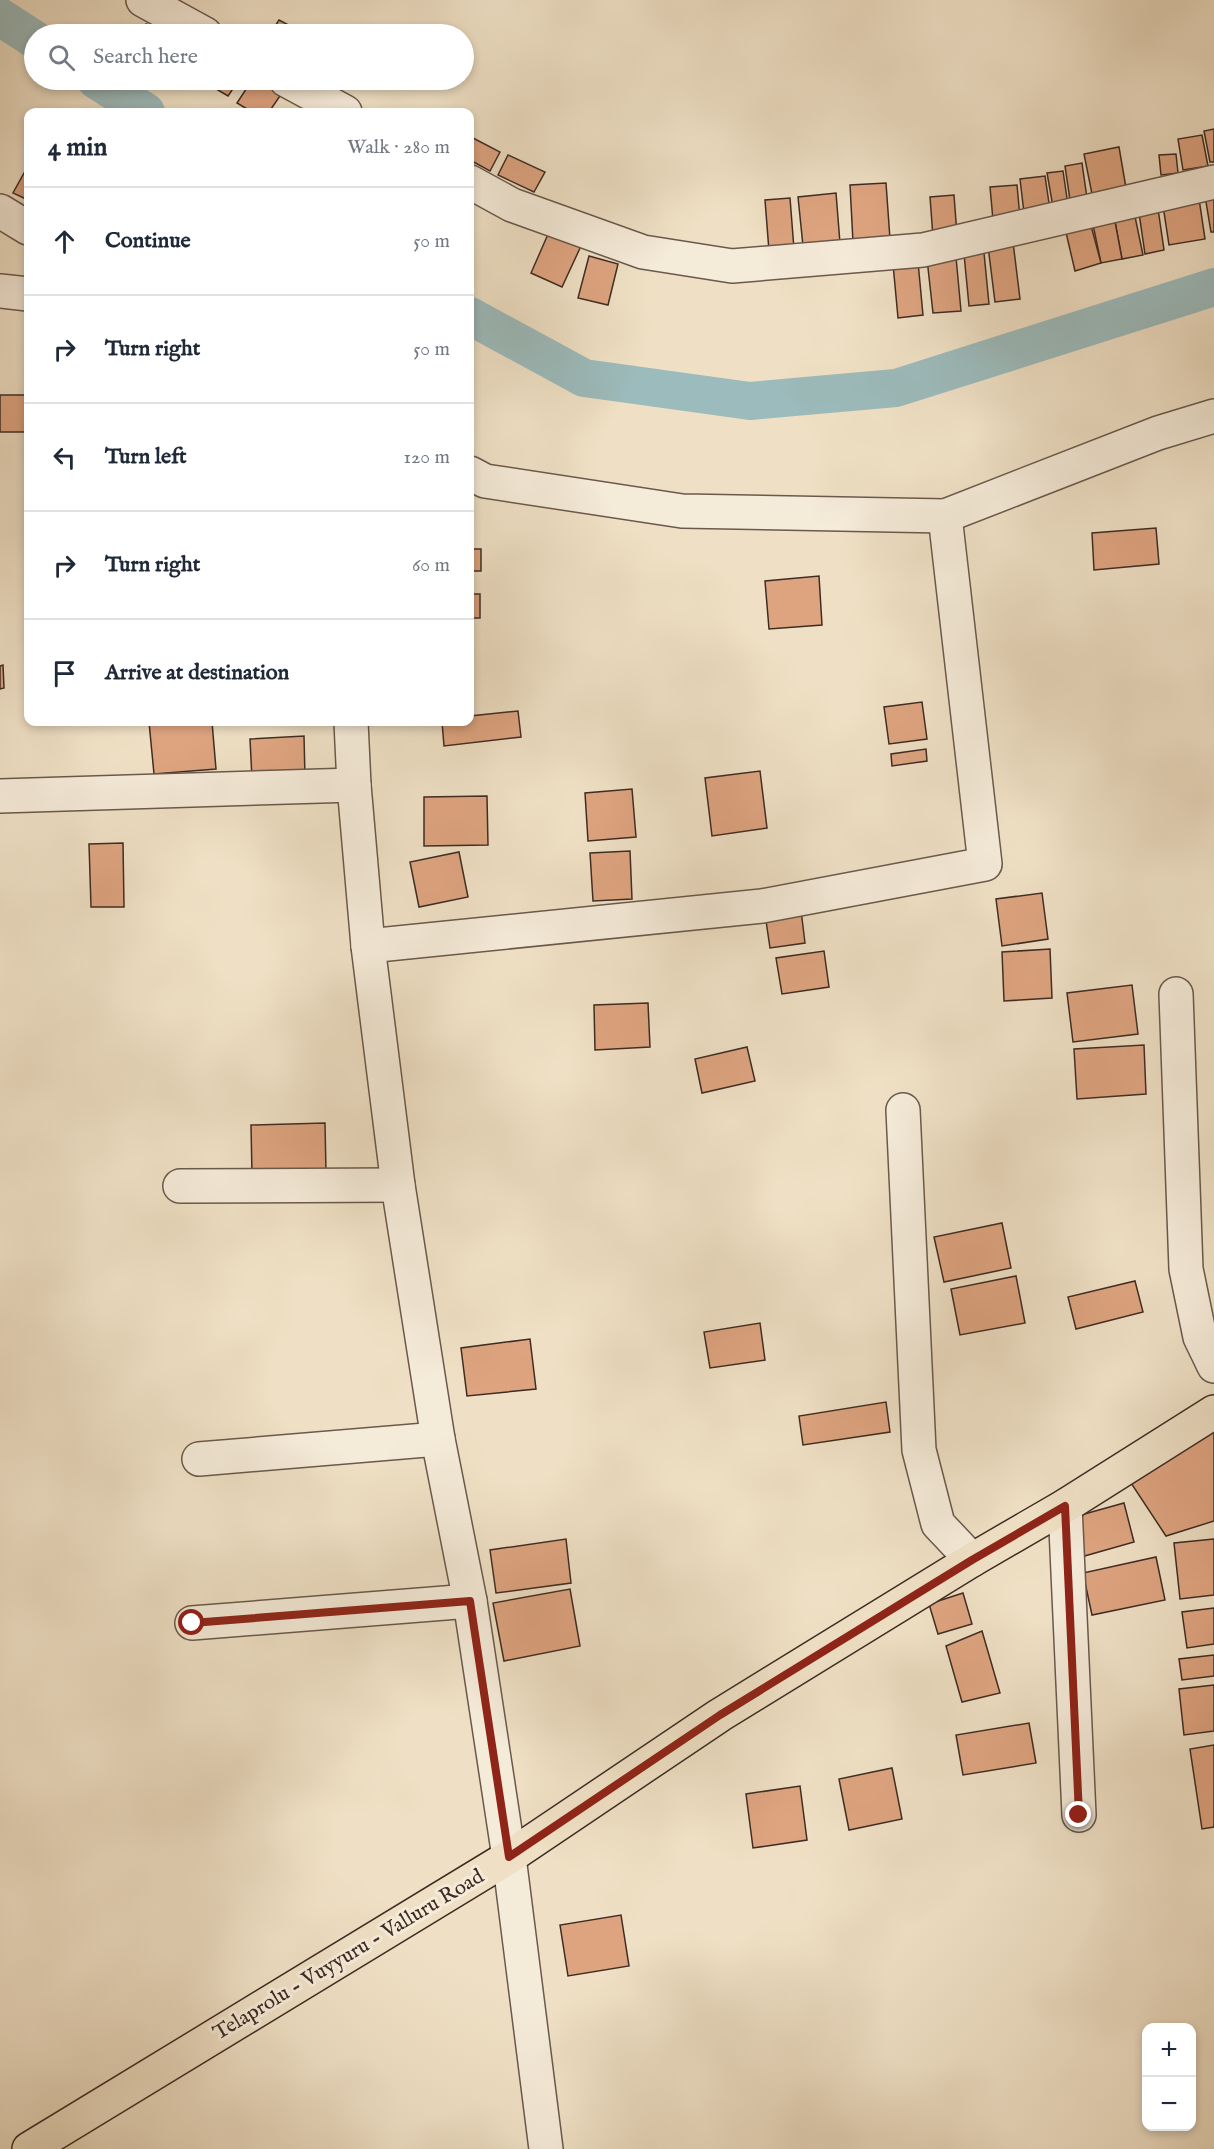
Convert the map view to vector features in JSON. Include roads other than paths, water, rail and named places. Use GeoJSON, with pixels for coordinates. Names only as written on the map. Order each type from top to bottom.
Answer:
{"type":"FeatureCollection","features":[{"type":"Feature","properties":{"kind":"main road","name":"Telaprolu - Vuyyuru - Valluru Road"},"geometry":{"type":"LineString","coordinates":[[29,2149],[509,1857],[720,1715],[972,1560],[1065,1506],[1214,1412]]}},
{"type":"Feature","properties":{"kind":"street"},"geometry":{"type":"LineString","coordinates":[[143,0],[187,24]]}},
{"type":"Feature","properties":{"kind":"street"},"geometry":{"type":"LineString","coordinates":[[304,90],[338,108]]}},
{"type":"Feature","properties":{"kind":"street"},"geometry":{"type":"LineString","coordinates":[[474,184],[512,205],[643,252],[732,266],[923,250],[1214,182]]}},
{"type":"Feature","properties":{"kind":"street"},"geometry":{"type":"LineString","coordinates":[[0,211],[24,226]]}},
{"type":"Feature","properties":{"kind":"street"},"geometry":{"type":"LineString","coordinates":[[0,291],[24,294]]}},
{"type":"Feature","properties":{"kind":"street"},"geometry":{"type":"LineString","coordinates":[[474,475],[485,481],[682,512],[945,516],[1158,433],[1214,417]]}},
{"type":"Feature","properties":{"kind":"street"},"geometry":{"type":"LineString","coordinates":[[368,946],[762,906],[986,864],[945,516]]}},
{"type":"Feature","properties":{"kind":"street"},"geometry":{"type":"LineString","coordinates":[[351,726],[368,946],[398,1185],[438,1439],[470,1601],[509,1857],[546,2149]]}},
{"type":"Feature","properties":{"kind":"street"},"geometry":{"type":"LineString","coordinates":[[0,796],[354,785]]}},
{"type":"Feature","properties":{"kind":"street"},"geometry":{"type":"LineString","coordinates":[[1176,994],[1186,1269],[1200,1337],[1214,1366]]}},
{"type":"Feature","properties":{"kind":"street"},"geometry":{"type":"LineString","coordinates":[[903,1110],[919,1450],[938,1524],[972,1560]]}},
{"type":"Feature","properties":{"kind":"street"},"geometry":{"type":"LineString","coordinates":[[180,1186],[398,1185]]}},
{"type":"Feature","properties":{"kind":"street"},"geometry":{"type":"LineString","coordinates":[[199,1459],[438,1439]]}},
{"type":"Feature","properties":{"kind":"street"},"geometry":{"type":"LineString","coordinates":[[1065,1506],[1079,1815]]}},
{"type":"Feature","properties":{"kind":"street"},"geometry":{"type":"LineString","coordinates":[[192,1623],[470,1601]]}},
{"type":"Feature","properties":{"kind":"waterway"},"geometry":{"type":"LineString","coordinates":[[0,17],[24,33]]}},
{"type":"Feature","properties":{"kind":"waterway"},"geometry":{"type":"LineString","coordinates":[[112,90],[140,108]]}},
{"type":"Feature","properties":{"kind":"waterway"},"geometry":{"type":"LineString","coordinates":[[474,318],[584,378],[750,401],[896,388],[1214,287]]}}]}
